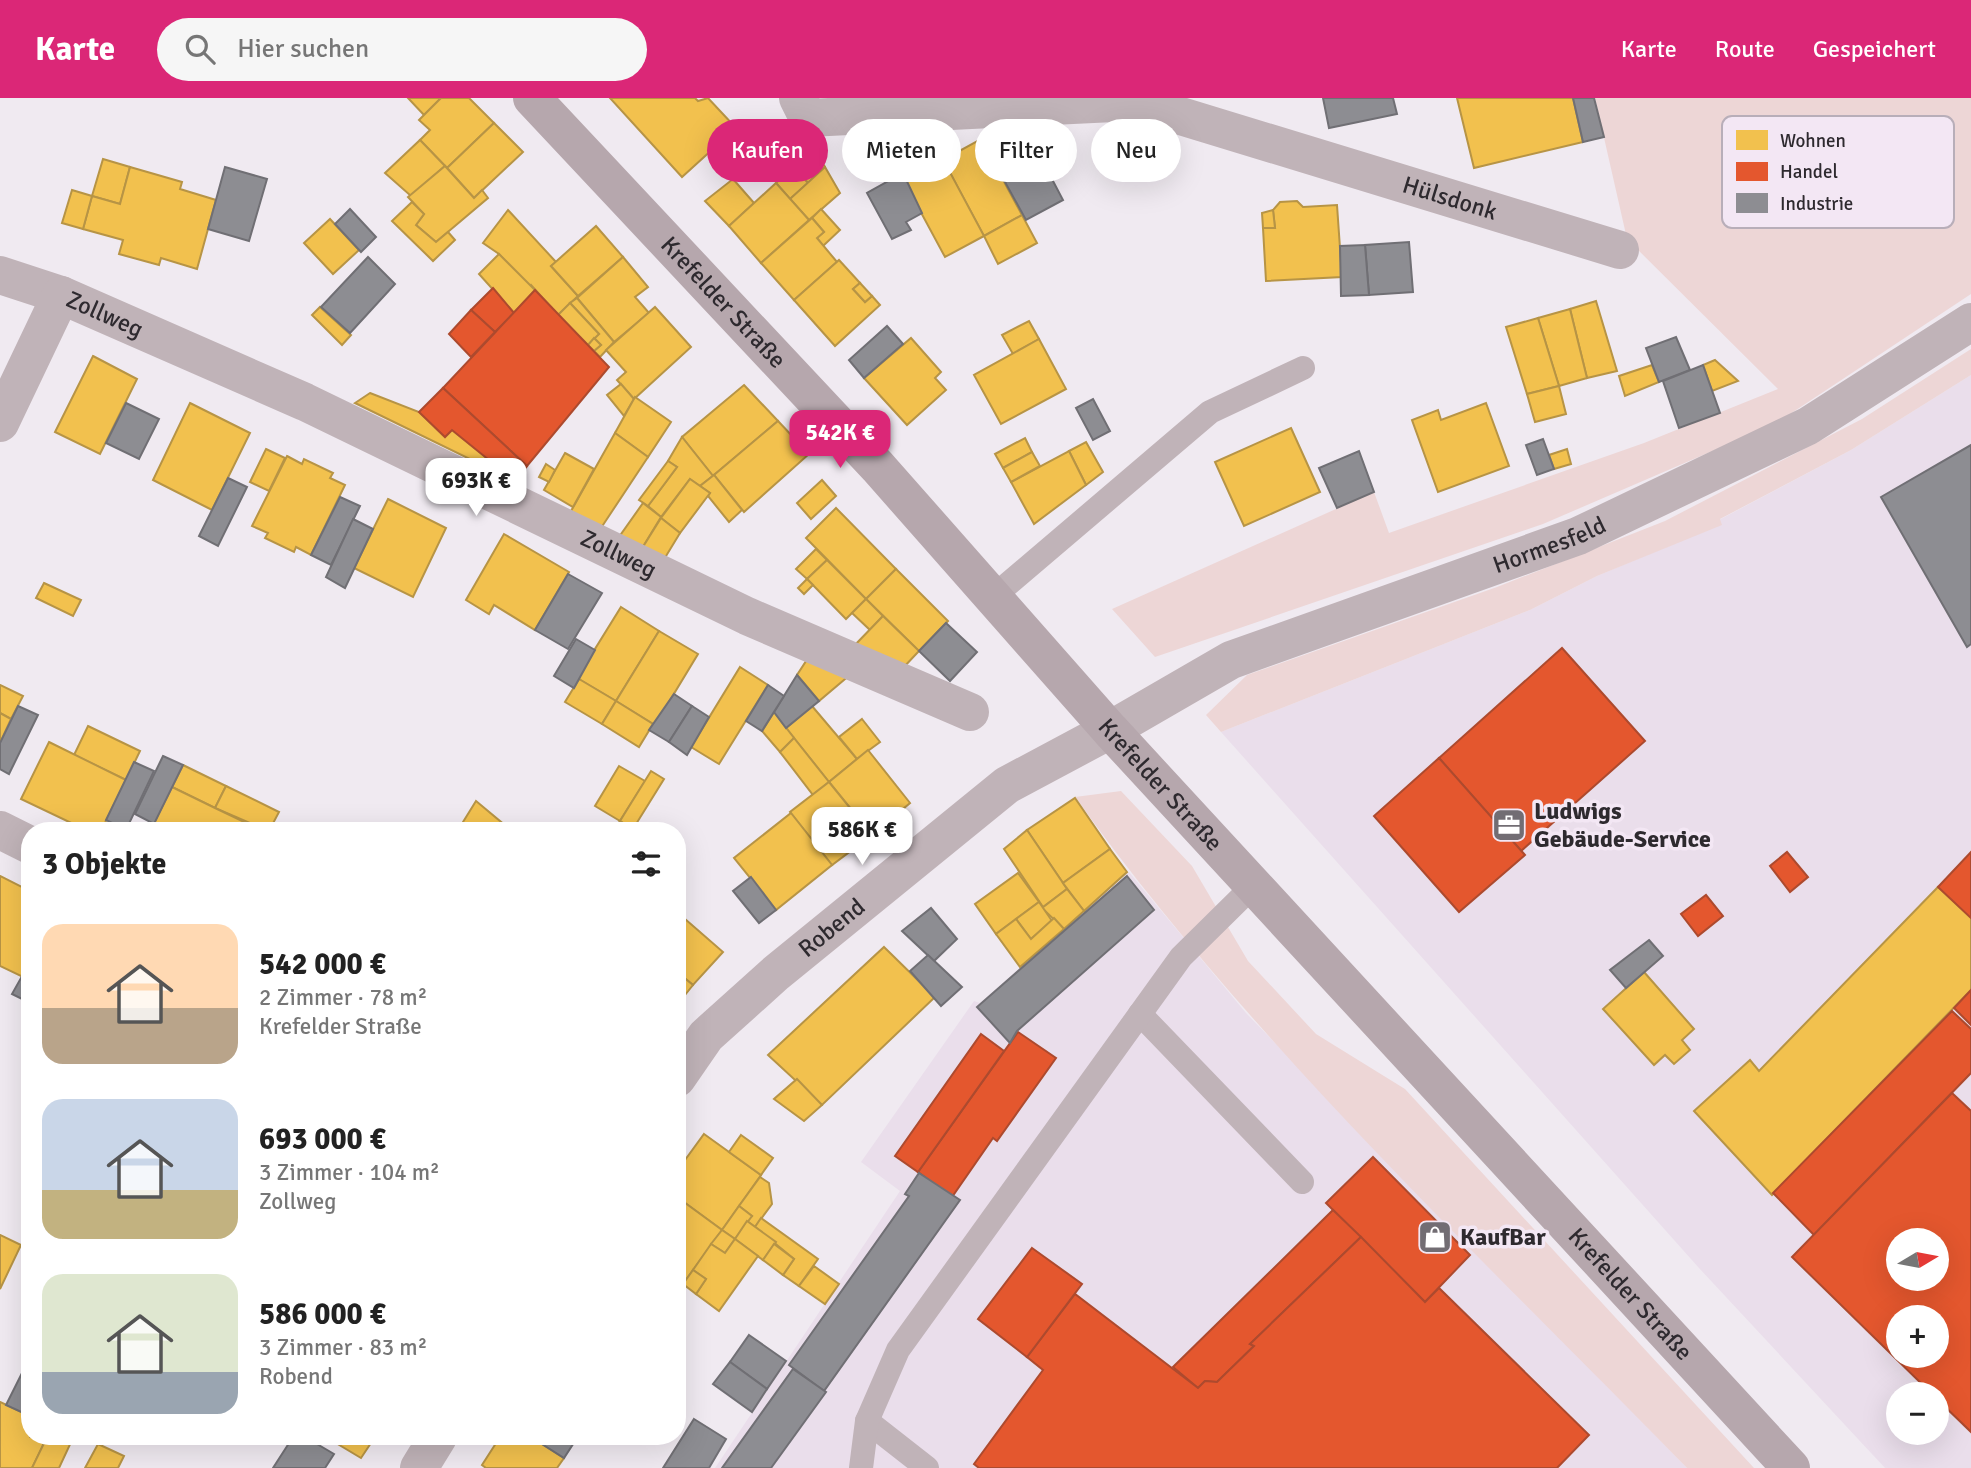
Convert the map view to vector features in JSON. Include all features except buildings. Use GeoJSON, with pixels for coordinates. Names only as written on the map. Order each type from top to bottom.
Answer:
{"type":"FeatureCollection","features":[{"type":"Feature","properties":{"kind":"main road","name":"Krefelder Straße"},"geometry":{"type":"LineString","coordinates":[[532,98],[878,467],[1110,730],[1791,1468]]}},
{"type":"Feature","properties":{"kind":"street","name":"Hülsdonk"},"geometry":{"type":"LineString","coordinates":[[797,98],[808,118],[1135,102],[1620,250]]}},
{"type":"Feature","properties":{"kind":"street","name":"Zollweg"},"geometry":{"type":"LineString","coordinates":[[0,275],[61,295],[305,402],[747,616],[970,712]]}},
{"type":"Feature","properties":{"kind":"street"},"geometry":{"type":"LineString","coordinates":[[0,423],[61,295]]}},
{"type":"Feature","properties":{"kind":"street","name":"Hormesfeld"},"geometry":{"type":"LineString","coordinates":[[1110,730],[1231,660],[1578,536],[1808,426],[1971,322]]}},
{"type":"Feature","properties":{"kind":"street","name":"Robend"},"geometry":{"type":"LineString","coordinates":[[686,1065],[706,1035],[776,973],[1007,785],[1110,730]]}},
{"type":"Feature","properties":{"kind":"street"},"geometry":{"type":"LineString","coordinates":[[0,830],[21,840]]}},
{"type":"Feature","properties":{"kind":"street"},"geometry":{"type":"LineString","coordinates":[[419,1468],[433,1445]]}},
{"type":"Feature","properties":{"kind":"lane"},"geometry":{"type":"LineString","coordinates":[[993,596],[1210,412],[1303,368]]}},
{"type":"Feature","properties":{"kind":"lane"},"geometry":{"type":"LineString","coordinates":[[861,1468],[867,1421],[898,1350],[1181,957],[1253,886]]}},
{"type":"Feature","properties":{"kind":"lane"},"geometry":{"type":"LineString","coordinates":[[1140,1014],[1302,1182]]}},
{"type":"Feature","properties":{"kind":"lane"},"geometry":{"type":"LineString","coordinates":[[867,1421],[927,1468]]}},
{"type":"Feature","properties":{"kind":"shaded area"},"geometry":{"type":"Polygon","coordinates":[[[1595,98],[1971,98],[1971,294],[1775,424],[1543,524],[1155,657],[1112,609],[1374,492],[1389,533],[1644,443],[1778,389],[1627,239],[1595,98]]]}},
{"type":"Feature","properties":{"kind":"shaded area"},"geometry":{"type":"Polygon","coordinates":[[[1971,349],[1971,375],[1851,450],[1720,519],[1722,525],[1597,576],[1530,610],[1221,732],[1206,715],[1247,675],[1497,587],[1665,521],[1862,419],[1971,349]]]}},
{"type":"Feature","properties":{"kind":"shaded area"},"geometry":{"type":"Polygon","coordinates":[[[1971,375],[1971,1468],[1885,1468],[1699,1268],[1221,732],[1530,610],[1597,576],[1721,524],[1719,520],[1851,450],[1971,375]]]}},
{"type":"Feature","properties":{"kind":"shaded area"},"geometry":{"type":"Polygon","coordinates":[[[1121,791],[1192,866],[1248,961],[1316,1034],[1405,1089],[1754,1468],[1687,1468],[1447,1225],[1290,1060],[1215,975],[1143,887],[1075,797],[1121,791]]]}},
{"type":"Feature","properties":{"kind":"shaded area"},"geometry":{"type":"Polygon","coordinates":[[[1129,872],[1246,1013],[1687,1468],[715,1468],[900,1191],[861,1162],[974,1001],[980,1003],[1129,872]]]}},
{"type":"Feature","properties":{"kind":"place","name":"Ludwigs Gebäude-Service"},"geometry":{"type":"Point","coordinates":[1509,825]}},
{"type":"Feature","properties":{"kind":"place","name":"KaufBar"},"geometry":{"type":"Point","coordinates":[1435,1237]}}]}
